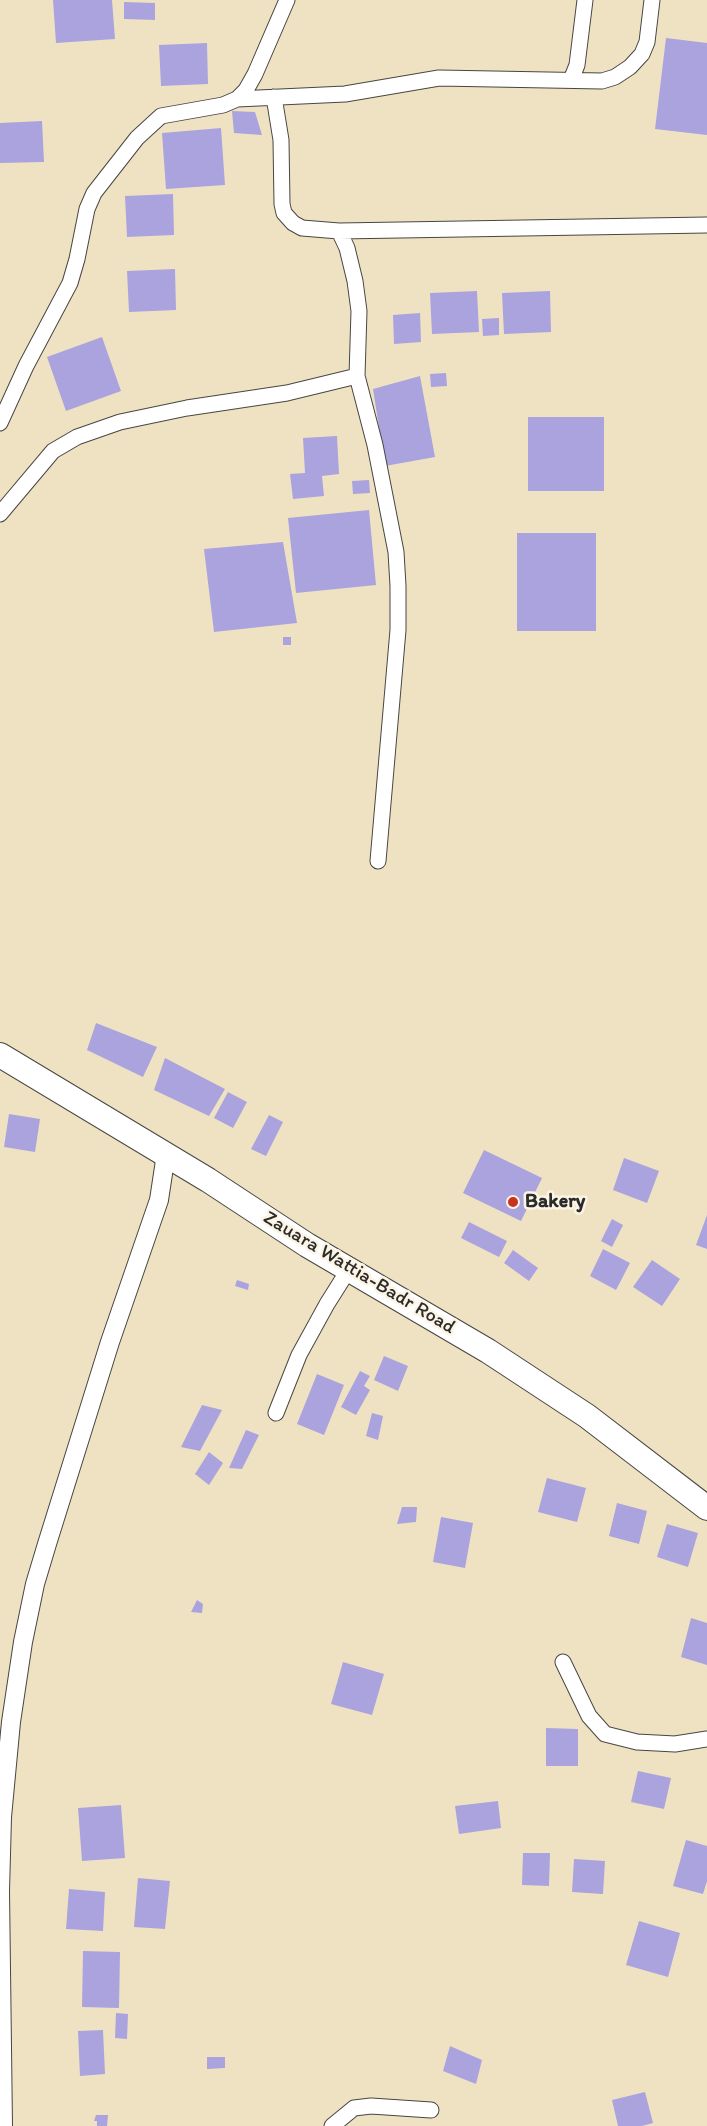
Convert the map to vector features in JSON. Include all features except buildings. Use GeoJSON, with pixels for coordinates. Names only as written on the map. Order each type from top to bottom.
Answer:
{"type":"FeatureCollection","features":[{"type":"Feature","properties":{"kind":"highway","name":"Zauara Wattia-Badr Road"},"geometry":{"type":"LineString","coordinates":[[0,1055],[166,1154],[348,1269],[527,1376],[587,1416],[707,1508]]}},
{"type":"Feature","properties":{"kind":"street"},"geometry":{"type":"LineString","coordinates":[[0,423],[26,366],[70,283],[87,209],[94,193],[137,138],[162,116],[224,105],[237,99],[246,90],[287,0]]}},
{"type":"Feature","properties":{"kind":"street"},"geometry":{"type":"LineString","coordinates":[[571,80],[577,65],[585,0]]}},
{"type":"Feature","properties":{"kind":"street"},"geometry":{"type":"LineString","coordinates":[[237,99],[345,94],[439,78],[602,81],[615,77],[630,67],[642,54],[647,42],[652,0]]}},
{"type":"Feature","properties":{"kind":"street"},"geometry":{"type":"LineString","coordinates":[[274,97],[281,140],[282,204],[284,213],[293,223],[302,228],[339,231],[707,225]]}},
{"type":"Feature","properties":{"kind":"street"},"geometry":{"type":"LineString","coordinates":[[339,231],[347,248],[356,281],[359,311],[357,376],[375,445],[396,552],[398,630],[378,861]]}},
{"type":"Feature","properties":{"kind":"street"},"geometry":{"type":"LineString","coordinates":[[0,514],[53,451],[76,437],[120,422],[187,408],[287,393],[357,376]]}},
{"type":"Feature","properties":{"kind":"street"},"geometry":{"type":"LineString","coordinates":[[3,2126],[0,1890],[2,1817],[5,1767],[19,1665],[41,1563],[110,1342],[159,1200],[166,1154]]}},
{"type":"Feature","properties":{"kind":"street"},"geometry":{"type":"LineString","coordinates":[[276,1413],[299,1355],[348,1269]]}},
{"type":"Feature","properties":{"kind":"street"},"geometry":{"type":"LineString","coordinates":[[563,1662],[589,1716],[605,1734],[637,1742],[666,1743],[707,1739]]}},
{"type":"Feature","properties":{"kind":"street"},"geometry":{"type":"LineString","coordinates":[[332,2126],[354,2108],[371,2106],[431,2110]]}},
{"type":"Feature","properties":{"kind":"place","name":"Bakery"},"geometry":{"type":"Point","coordinates":[513,1202]}}]}
